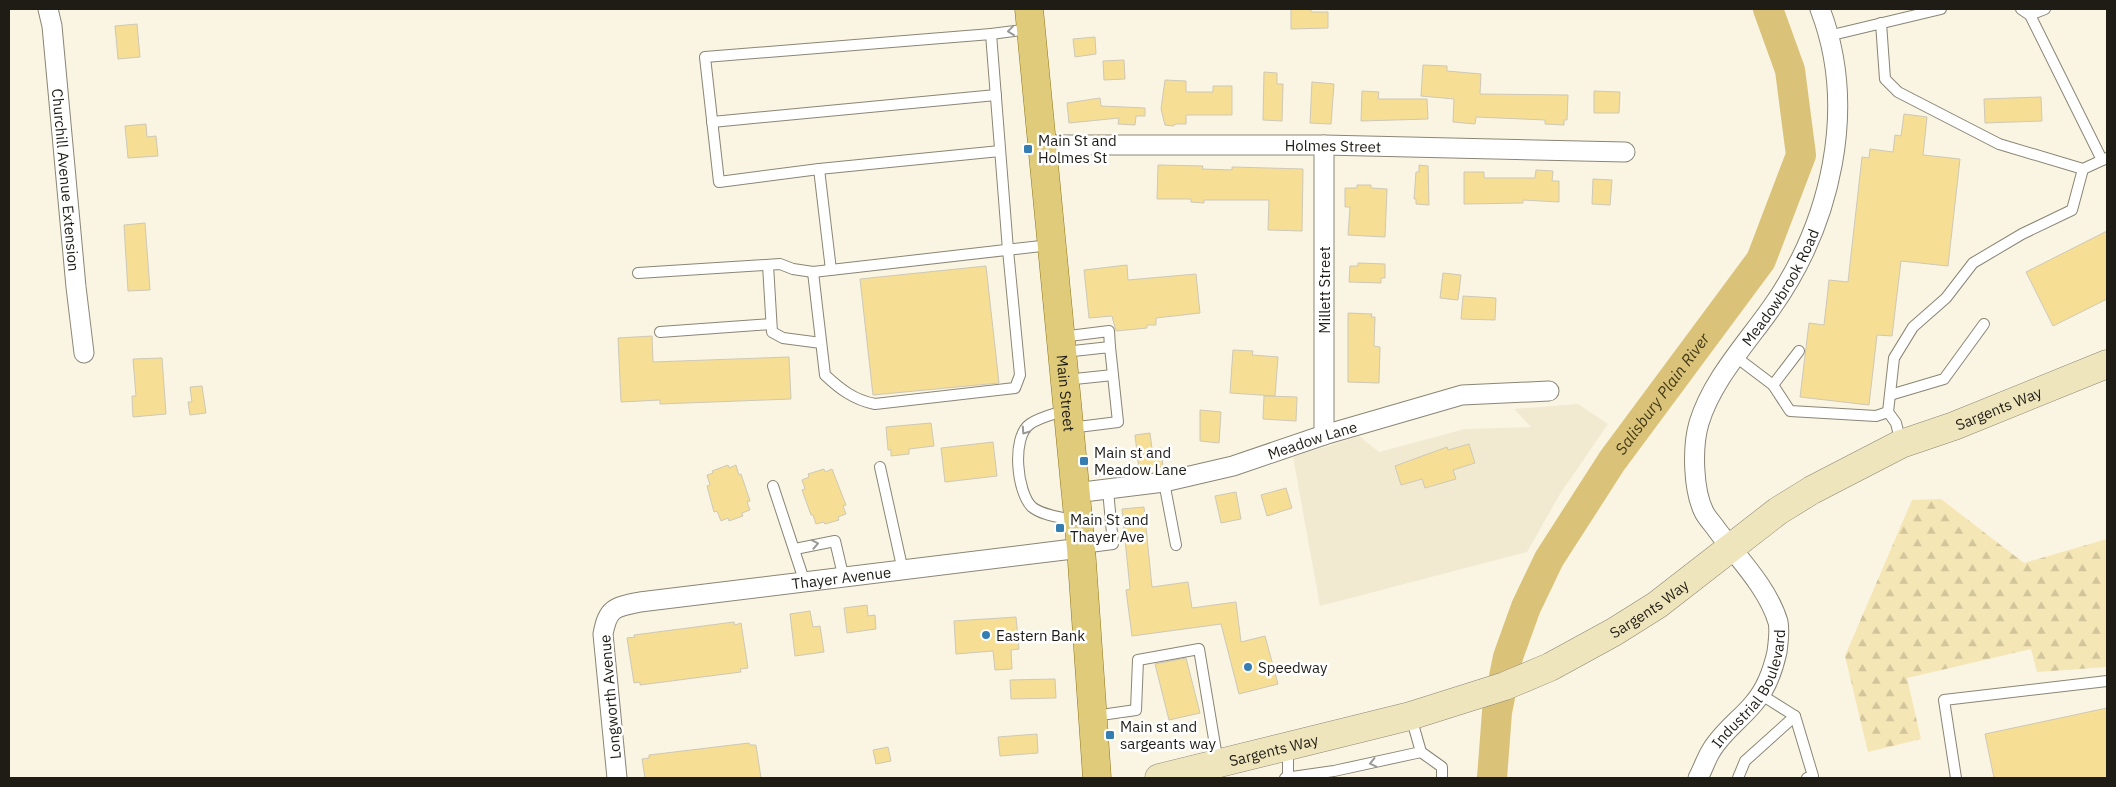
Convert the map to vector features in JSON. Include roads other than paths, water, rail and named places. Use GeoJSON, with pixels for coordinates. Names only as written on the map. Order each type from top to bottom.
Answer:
{"type":"FeatureCollection","features":[{"type":"Feature","properties":{"kind":"main road","name":"Main Street"},"geometry":{"type":"LineString","coordinates":[[1030,19],[1081,548],[1097,778]]}},
{"type":"Feature","properties":{"kind":"main road","name":"Sargents Way"},"geometry":{"type":"LineString","coordinates":[[1159,778],[1410,716],[1505,686],[1550,667],[1614,632],[1657,605],[1778,511],[1812,490],[1901,444],[1954,426],[2107,364]]}},
{"type":"Feature","properties":{"kind":"street","name":"Churchill Avenue Extension"},"geometry":{"type":"LineString","coordinates":[[49,9],[84,352]]}},
{"type":"Feature","properties":{"kind":"street","name":"Meadowbrook Road"},"geometry":{"type":"LineString","coordinates":[[1730,548],[1704,512],[1696,482],[1695,444],[1698,425],[1706,404],[1718,382],[1773,305],[1798,266],[1814,231],[1826,193],[1834,152],[1837,110],[1835,64],[1820,9]]}},
{"type":"Feature","properties":{"kind":"street","name":"Holmes Street"},"geometry":{"type":"LineString","coordinates":[[1042,145],[1324,145],[1625,152]]}},
{"type":"Feature","properties":{"kind":"street","name":"Millett Street"},"geometry":{"type":"LineString","coordinates":[[1324,145],[1324,435]]}},
{"type":"Feature","properties":{"kind":"street","name":"Meadow Lane"},"geometry":{"type":"LineString","coordinates":[[1075,493],[1164,482],[1233,466],[1324,435],[1462,395],[1549,391]]}},
{"type":"Feature","properties":{"kind":"street","name":"Thayer Avenue"},"geometry":{"type":"LineString","coordinates":[[606,616],[614,610],[640,602],[844,579],[1081,548]]}},
{"type":"Feature","properties":{"kind":"street","name":"Industrial Boulevard"},"geometry":{"type":"LineString","coordinates":[[1698,778],[1711,750],[1755,702],[1760,694],[1769,679],[1777,651],[1779,624],[1767,597],[1730,548]]}},
{"type":"Feature","properties":{"kind":"street","name":"Longworth Avenue"},"geometry":{"type":"LineString","coordinates":[[606,616],[603,634],[617,778]]}},
{"type":"Feature","properties":{"kind":"lane"},"geometry":{"type":"LineString","coordinates":[[1828,36],[1942,9]]}},
{"type":"Feature","properties":{"kind":"lane"},"geometry":{"type":"LineString","coordinates":[[1881,23],[1885,78],[1898,92],[1999,144],[2083,169],[2104,159],[2030,15],[2021,9]]}},
{"type":"Feature","properties":{"kind":"lane"},"geometry":{"type":"LineString","coordinates":[[2030,15],[2045,9]]}},
{"type":"Feature","properties":{"kind":"lane"},"geometry":{"type":"LineString","coordinates":[[1000,150],[719,182],[705,58],[991,34],[1030,19]]}},
{"type":"Feature","properties":{"kind":"lane"},"geometry":{"type":"LineString","coordinates":[[812,272],[825,375],[843,391],[863,402],[875,404],[1015,388],[1020,375],[991,34]]}},
{"type":"Feature","properties":{"kind":"lane"},"geometry":{"type":"LineString","coordinates":[[712,122],[996,95]]}},
{"type":"Feature","properties":{"kind":"lane"},"geometry":{"type":"LineString","coordinates":[[820,169],[831,270]]}},
{"type":"Feature","properties":{"kind":"lane"},"geometry":{"type":"LineString","coordinates":[[1901,444],[1896,423],[1888,412],[1894,358],[1913,327],[1946,298],[1973,263],[2022,234],[2072,210],[2083,169]]}},
{"type":"Feature","properties":{"kind":"lane"},"geometry":{"type":"LineString","coordinates":[[638,273],[780,264],[793,269],[812,272],[1052,245]]}},
{"type":"Feature","properties":{"kind":"lane"},"geometry":{"type":"LineString","coordinates":[[768,265],[772,332],[783,338],[821,344]]}},
{"type":"Feature","properties":{"kind":"lane"},"geometry":{"type":"LineString","coordinates":[[660,332],[772,324]]}},
{"type":"Feature","properties":{"kind":"lane"},"geometry":{"type":"LineString","coordinates":[[1890,396],[1944,379],[1984,324]]}},
{"type":"Feature","properties":{"kind":"lane"},"geometry":{"type":"LineString","coordinates":[[1061,344],[1109,331],[1118,422],[1068,419],[1030,424],[1022,433],[1018,445],[1020,471],[1026,501],[1034,508],[1044,513],[1078,521]]}},
{"type":"Feature","properties":{"kind":"lane"},"geometry":{"type":"LineString","coordinates":[[1061,344],[1110,347]]}},
{"type":"Feature","properties":{"kind":"lane"},"geometry":{"type":"LineString","coordinates":[[1773,385],[1799,350]]}},
{"type":"Feature","properties":{"kind":"lane"},"geometry":{"type":"LineString","coordinates":[[1736,357],[1773,385],[1790,411],[1876,416],[1888,412]]}},
{"type":"Feature","properties":{"kind":"lane"},"geometry":{"type":"LineString","coordinates":[[1064,381],[1113,375]]}},
{"type":"Feature","properties":{"kind":"lane"},"geometry":{"type":"LineString","coordinates":[[880,467],[903,571]]}},
{"type":"Feature","properties":{"kind":"lane"},"geometry":{"type":"LineString","coordinates":[[1164,482],[1176,545]]}},
{"type":"Feature","properties":{"kind":"lane"},"geometry":{"type":"LineString","coordinates":[[773,486],[805,583]]}},
{"type":"Feature","properties":{"kind":"lane"},"geometry":{"type":"LineString","coordinates":[[1081,548],[1114,544],[1108,490]]}},
{"type":"Feature","properties":{"kind":"lane"},"geometry":{"type":"LineString","coordinates":[[795,549],[835,541],[844,579]]}},
{"type":"Feature","properties":{"kind":"lane"},"geometry":{"type":"LineString","coordinates":[[1093,716],[1136,710],[1138,660],[1199,649],[1218,764]]}},
{"type":"Feature","properties":{"kind":"lane"},"geometry":{"type":"LineString","coordinates":[[1956,778],[1944,700],[2107,681]]}},
{"type":"Feature","properties":{"kind":"lane"},"geometry":{"type":"LineString","coordinates":[[1760,694],[1795,716],[1813,776],[1807,778]]}},
{"type":"Feature","properties":{"kind":"lane"},"geometry":{"type":"LineString","coordinates":[[1410,716],[1420,752],[1442,767],[1442,778]]}},
{"type":"Feature","properties":{"kind":"lane"},"geometry":{"type":"LineString","coordinates":[[1738,778],[1745,761],[1795,716]]}},
{"type":"Feature","properties":{"kind":"lane"},"geometry":{"type":"LineString","coordinates":[[1288,746],[1287,778],[1334,771],[1420,752]]}},
{"type":"Feature","properties":{"kind":"waterway","name":"Salisbury Plain River"},"geometry":{"type":"LineString","coordinates":[[1492,778],[1497,712],[1508,657],[1526,607],[1549,559],[1612,461],[1761,260],[1801,155],[1790,70],[1768,9]]}},
{"type":"Feature","properties":{"kind":"place","name":"Main St and Holmes St"},"geometry":{"type":"Point","coordinates":[1028,149]}},
{"type":"Feature","properties":{"kind":"place","name":"Main st and Meadow Lane"},"geometry":{"type":"Point","coordinates":[1084,461]}},
{"type":"Feature","properties":{"kind":"place","name":"Main St and Thayer Ave"},"geometry":{"type":"Point","coordinates":[1060,528]}},
{"type":"Feature","properties":{"kind":"place","name":"Eastern Bank"},"geometry":{"type":"Point","coordinates":[986,635]}},
{"type":"Feature","properties":{"kind":"place","name":"Speedway"},"geometry":{"type":"Point","coordinates":[1248,667]}},
{"type":"Feature","properties":{"kind":"place","name":"Main st and sargeants way"},"geometry":{"type":"Point","coordinates":[1110,735]}}]}
